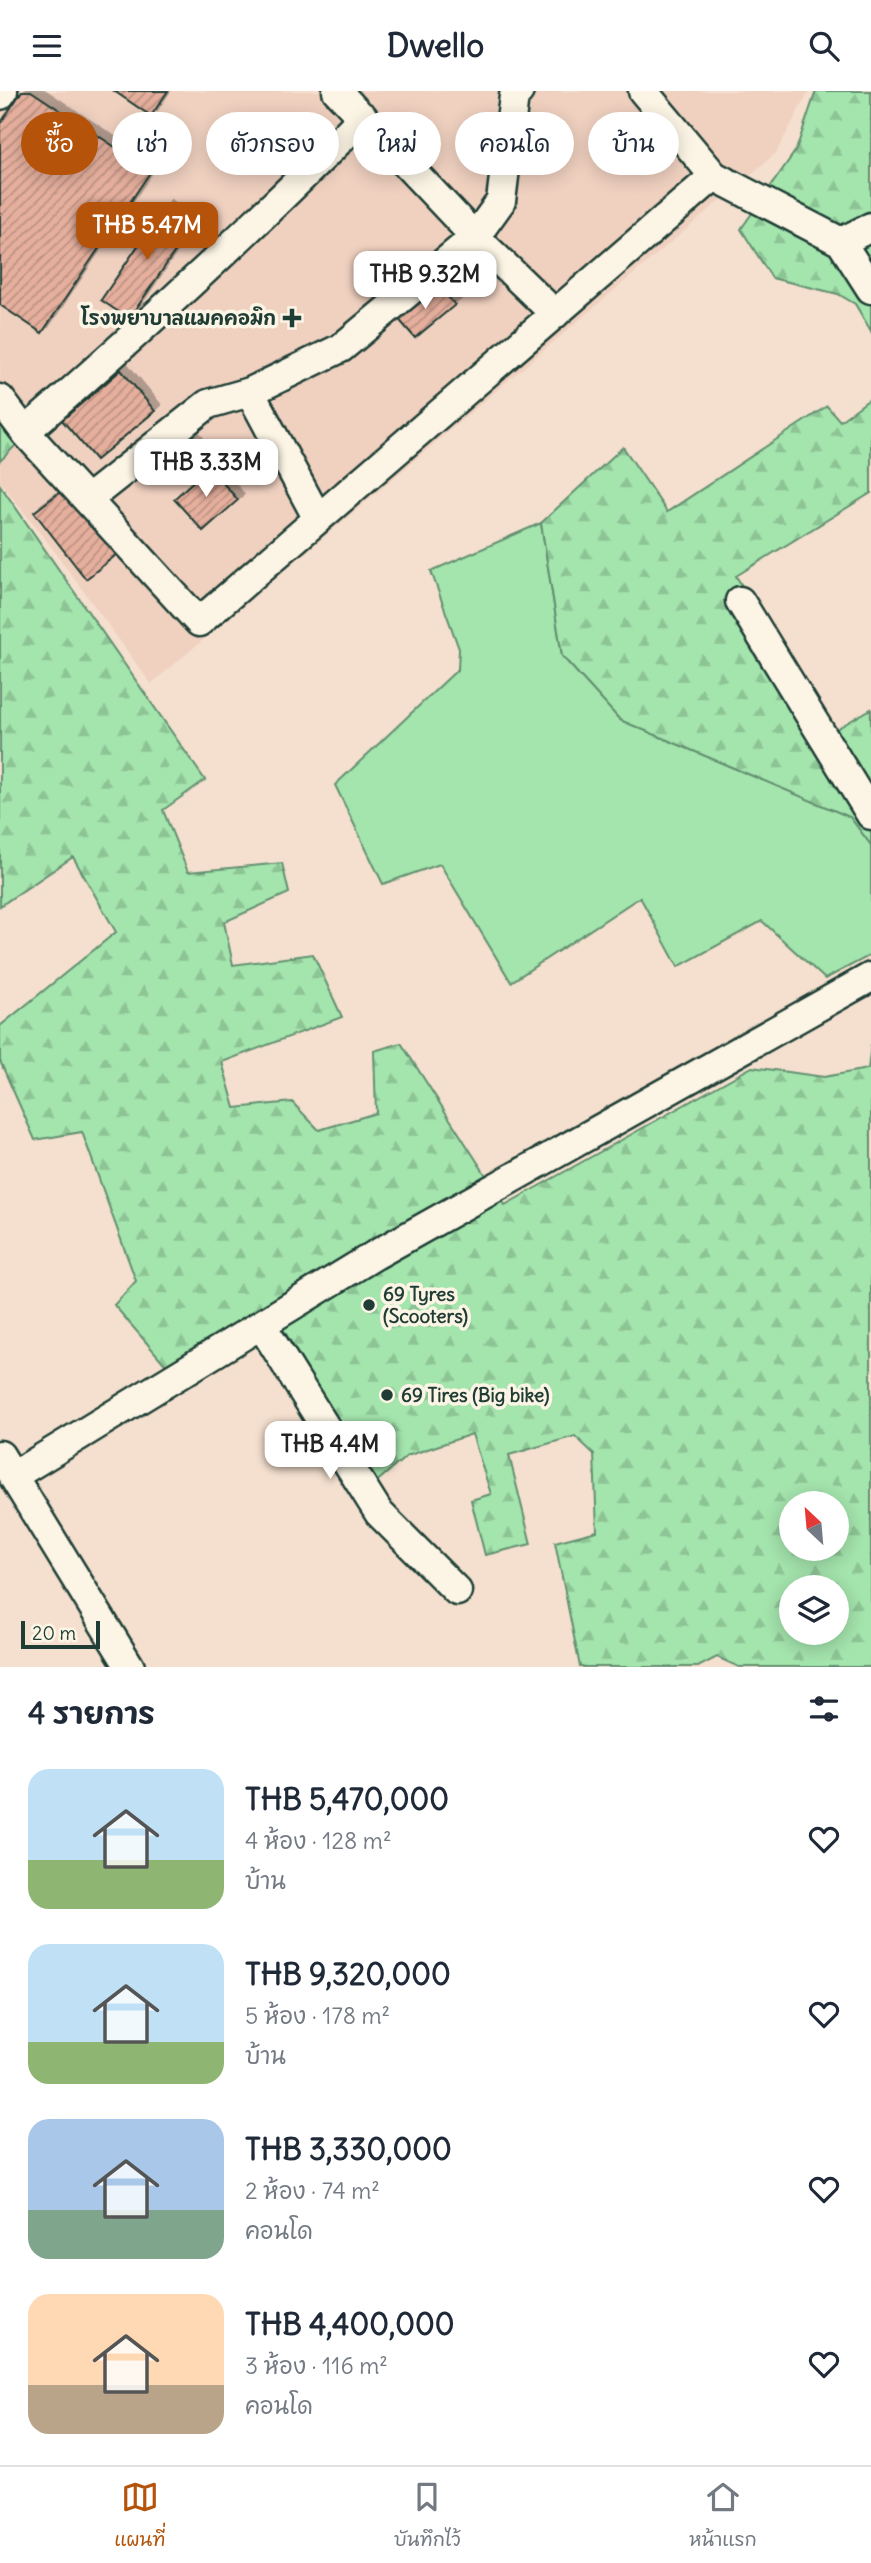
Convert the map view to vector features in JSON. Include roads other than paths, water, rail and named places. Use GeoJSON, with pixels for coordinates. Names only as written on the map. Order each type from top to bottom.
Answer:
{"type":"FeatureCollection","features":[{"type":"Feature","properties":{"kind":"street"},"geometry":{"type":"LineString","coordinates":[[337,91],[358,112]]}},
{"type":"Feature","properties":{"kind":"street"},"geometry":{"type":"LineString","coordinates":[[88,499],[208,404],[250,392],[341,348],[475,237],[501,201],[514,96],[519,91]]}},
{"type":"Feature","properties":{"kind":"street"},"geometry":{"type":"LineString","coordinates":[[643,91],[714,176],[841,242],[871,289]]}},
{"type":"Feature","properties":{"kind":"street"},"geometry":{"type":"LineString","coordinates":[[25,432],[196,278],[353,127]]}},
{"type":"Feature","properties":{"kind":"street"},"geometry":{"type":"LineString","coordinates":[[417,175],[475,237],[555,314]]}},
{"type":"Feature","properties":{"kind":"street"},"geometry":{"type":"LineString","coordinates":[[0,399],[25,432],[199,622],[714,176]]}},
{"type":"Feature","properties":{"kind":"street"},"geometry":{"type":"LineString","coordinates":[[841,242],[871,227]]}},
{"type":"Feature","properties":{"kind":"street"},"geometry":{"type":"LineString","coordinates":[[250,392],[318,519]]}},
{"type":"Feature","properties":{"kind":"street"},"geometry":{"type":"LineString","coordinates":[[740,601],[871,815]]}},
{"type":"Feature","properties":{"kind":"street"},"geometry":{"type":"LineString","coordinates":[[130,1667],[7,1465],[262,1326],[375,1255],[871,977]]}},
{"type":"Feature","properties":{"kind":"street"},"geometry":{"type":"LineString","coordinates":[[262,1326],[379,1513],[457,1591]]}},
{"type":"Feature","properties":{"kind":"place","name":"โรงพยาบาลแมคคอมิก"},"geometry":{"type":"Point","coordinates":[292,318]}},
{"type":"Feature","properties":{"kind":"place","name":"69 Tyres (Scooters)"},"geometry":{"type":"Point","coordinates":[369,1305]}},
{"type":"Feature","properties":{"kind":"place","name":"69 Tires (Big bike)"},"geometry":{"type":"Point","coordinates":[387,1395]}}]}
